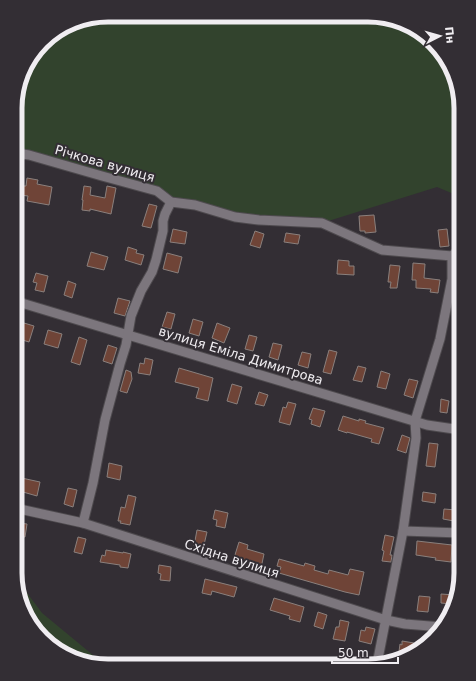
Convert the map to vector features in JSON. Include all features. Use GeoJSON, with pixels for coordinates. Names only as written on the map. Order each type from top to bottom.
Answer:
{"type":"FeatureCollection","features":[{"type":"Feature","properties":{"kind":"street","name":"Річкова вулиця"},"geometry":{"type":"LineString","coordinates":[[22,154],[157,191],[171,202],[195,205],[235,217],[259,220],[322,223],[382,250],[452,256]]}},
{"type":"Feature","properties":{"kind":"street"},"geometry":{"type":"LineString","coordinates":[[83,523],[94,483],[105,420],[126,345],[132,316],[141,290],[152,272],[163,231],[163,221],[171,202]]}},
{"type":"Feature","properties":{"kind":"street"},"geometry":{"type":"LineString","coordinates":[[378,658],[403,531],[416,438],[415,421],[440,338],[452,279],[452,256]]}},
{"type":"Feature","properties":{"kind":"street","name":"вулиця Еміла Димитрова"},"geometry":{"type":"LineString","coordinates":[[22,303],[427,425],[454,429]]}},
{"type":"Feature","properties":{"kind":"street","name":"Східна вулиця"},"geometry":{"type":"LineString","coordinates":[[22,510],[83,523],[386,620],[405,624],[435,626]]}},
{"type":"Feature","properties":{"kind":"street"},"geometry":{"type":"LineString","coordinates":[[403,531],[454,533]]}},
{"type":"Feature","properties":{"kind":"green space"},"geometry":{"type":"Polygon","coordinates":[[[108,22],[368,22],[390,25],[411,34],[420,40],[420,56],[436,56],[445,70],[454,103],[454,194],[437,187],[322,223],[258,218],[173,200],[22,151],[22,108],[25,86],[31,70],[43,51],[51,43],[70,31],[86,25],[108,22]]]}},
{"type":"Feature","properties":{"kind":"green space"},"geometry":{"type":"Polygon","coordinates":[[[24,589],[42,613],[96,658],[75,652],[65,647],[47,634],[31,611],[24,589]]]}},
{"type":"Feature","properties":{"kind":"building"},"geometry":{"type":"Polygon","coordinates":[[[27,178],[38,180],[37,184],[52,187],[49,205],[27,201],[28,196],[22,195],[22,186],[26,186],[27,178]]]}},
{"type":"Feature","properties":{"kind":"building"},"geometry":{"type":"Polygon","coordinates":[[[84,186],[91,187],[90,195],[105,198],[107,186],[116,188],[111,214],[90,209],[90,211],[82,210],[84,186]]]}},
{"type":"Feature","properties":{"kind":"building"},"geometry":{"type":"Polygon","coordinates":[[[149,204],[157,206],[151,228],[142,226],[149,204]]]}},
{"type":"Feature","properties":{"kind":"building"},"geometry":{"type":"Polygon","coordinates":[[[374,215],[376,232],[365,233],[365,231],[360,231],[359,216],[374,215]]]}},
{"type":"Feature","properties":{"kind":"building"},"geometry":{"type":"Polygon","coordinates":[[[173,229],[187,232],[185,244],[170,242],[173,229]]]}},
{"type":"Feature","properties":{"kind":"building"},"geometry":{"type":"Polygon","coordinates":[[[447,229],[449,246],[440,247],[438,230],[447,229]]]}},
{"type":"Feature","properties":{"kind":"building"},"geometry":{"type":"Polygon","coordinates":[[[255,231],[264,234],[260,248],[250,245],[255,231]]]}},
{"type":"Feature","properties":{"kind":"building"},"geometry":{"type":"Polygon","coordinates":[[[286,233],[300,235],[298,244],[284,242],[286,233]]]}},
{"type":"Feature","properties":{"kind":"building"},"geometry":{"type":"Polygon","coordinates":[[[128,247],[137,250],[136,253],[144,255],[141,265],[125,260],[128,247]]]}},
{"type":"Feature","properties":{"kind":"building"},"geometry":{"type":"Polygon","coordinates":[[[91,252],[108,257],[104,270],[87,266],[91,252]]]}},
{"type":"Feature","properties":{"kind":"building"},"geometry":{"type":"Polygon","coordinates":[[[167,253],[182,257],[178,273],[163,269],[167,253]]]}},
{"type":"Feature","properties":{"kind":"building"},"geometry":{"type":"Polygon","coordinates":[[[338,260],[349,261],[349,266],[354,266],[354,275],[337,274],[338,260]]]}},
{"type":"Feature","properties":{"kind":"building"},"geometry":{"type":"Polygon","coordinates":[[[413,263],[425,264],[424,278],[440,280],[438,293],[430,292],[431,289],[416,288],[416,280],[412,280],[413,263]]]}},
{"type":"Feature","properties":{"kind":"building"},"geometry":{"type":"Polygon","coordinates":[[[390,265],[400,266],[397,288],[390,288],[391,282],[388,282],[390,265]]]}},
{"type":"Feature","properties":{"kind":"building"},"geometry":{"type":"Polygon","coordinates":[[[36,273],[48,276],[44,292],[35,290],[37,283],[33,282],[36,273]]]}},
{"type":"Feature","properties":{"kind":"building"},"geometry":{"type":"Polygon","coordinates":[[[68,281],[76,284],[72,298],[64,295],[68,281]]]}},
{"type":"Feature","properties":{"kind":"building"},"geometry":{"type":"Polygon","coordinates":[[[118,298],[130,301],[125,316],[114,313],[118,298]]]}},
{"type":"Feature","properties":{"kind":"building"},"geometry":{"type":"Polygon","coordinates":[[[167,312],[175,314],[171,329],[162,327],[167,312]]]}},
{"type":"Feature","properties":{"kind":"building"},"geometry":{"type":"Polygon","coordinates":[[[193,319],[203,322],[199,336],[189,333],[193,319]]]}},
{"type":"Feature","properties":{"kind":"building"},"geometry":{"type":"Polygon","coordinates":[[[24,323],[34,326],[29,342],[22,340],[22,329],[24,323]]]}},
{"type":"Feature","properties":{"kind":"building"},"geometry":{"type":"Polygon","coordinates":[[[217,323],[230,328],[224,343],[212,338],[217,323]]]}},
{"type":"Feature","properties":{"kind":"building"},"geometry":{"type":"Polygon","coordinates":[[[48,330],[62,334],[58,348],[44,344],[48,330]]]}},
{"type":"Feature","properties":{"kind":"building"},"geometry":{"type":"Polygon","coordinates":[[[249,335],[257,337],[253,351],[245,349],[249,335]]]}},
{"type":"Feature","properties":{"kind":"building"},"geometry":{"type":"Polygon","coordinates":[[[79,337],[87,340],[80,365],[71,362],[79,337]]]}},
{"type":"Feature","properties":{"kind":"building"},"geometry":{"type":"Polygon","coordinates":[[[273,343],[282,345],[278,360],[269,357],[273,343]]]}},
{"type":"Feature","properties":{"kind":"building"},"geometry":{"type":"Polygon","coordinates":[[[108,345],[117,348],[112,364],[103,361],[108,345]]]}},
{"type":"Feature","properties":{"kind":"building"},"geometry":{"type":"Polygon","coordinates":[[[329,350],[337,352],[331,374],[323,372],[329,350]]]}},
{"type":"Feature","properties":{"kind":"building"},"geometry":{"type":"Polygon","coordinates":[[[302,352],[311,354],[308,368],[298,365],[302,352]]]}},
{"type":"Feature","properties":{"kind":"building"},"geometry":{"type":"Polygon","coordinates":[[[145,358],[153,360],[150,375],[138,373],[140,363],[144,364],[145,358]]]}},
{"type":"Feature","properties":{"kind":"building"},"geometry":{"type":"Polygon","coordinates":[[[358,366],[366,368],[362,382],[353,380],[358,366]]]}},
{"type":"Feature","properties":{"kind":"building"},"geometry":{"type":"Polygon","coordinates":[[[179,368],[213,378],[208,401],[196,398],[199,388],[175,382],[179,368]]]}},
{"type":"Feature","properties":{"kind":"building"},"geometry":{"type":"Polygon","coordinates":[[[126,370],[131,372],[132,379],[127,393],[120,391],[126,370]]]}},
{"type":"Feature","properties":{"kind":"building"},"geometry":{"type":"Polygon","coordinates":[[[381,371],[390,374],[386,389],[377,387],[381,371]]]}},
{"type":"Feature","properties":{"kind":"building"},"geometry":{"type":"Polygon","coordinates":[[[409,379],[418,381],[413,398],[404,395],[409,379]]]}},
{"type":"Feature","properties":{"kind":"building"},"geometry":{"type":"Polygon","coordinates":[[[232,384],[242,387],[237,404],[227,401],[232,384]]]}},
{"type":"Feature","properties":{"kind":"building"},"geometry":{"type":"Polygon","coordinates":[[[259,392],[268,395],[264,406],[255,404],[259,392]]]}},
{"type":"Feature","properties":{"kind":"building"},"geometry":{"type":"Polygon","coordinates":[[[441,399],[449,401],[447,413],[440,412],[441,399]]]}},
{"type":"Feature","properties":{"kind":"building"},"geometry":{"type":"Polygon","coordinates":[[[288,402],[296,404],[290,425],[279,422],[283,407],[286,408],[288,402]]]}},
{"type":"Feature","properties":{"kind":"building"},"geometry":{"type":"Polygon","coordinates":[[[313,408],[325,411],[320,427],[311,424],[312,420],[309,419],[313,408]]]}},
{"type":"Feature","properties":{"kind":"building"},"geometry":{"type":"Polygon","coordinates":[[[343,416],[359,421],[359,419],[366,421],[365,423],[384,428],[379,444],[371,442],[372,439],[338,430],[343,416]]]}},
{"type":"Feature","properties":{"kind":"building"},"geometry":{"type":"Polygon","coordinates":[[[402,435],[410,438],[406,453],[397,450],[402,435]]]}},
{"type":"Feature","properties":{"kind":"building"},"geometry":{"type":"Polygon","coordinates":[[[429,443],[438,444],[435,467],[426,466],[429,443]]]}},
{"type":"Feature","properties":{"kind":"building"},"geometry":{"type":"Polygon","coordinates":[[[109,463],[122,466],[120,480],[107,477],[109,463]]]}},
{"type":"Feature","properties":{"kind":"building"},"geometry":{"type":"Polygon","coordinates":[[[22,478],[40,482],[37,496],[23,492],[23,495],[22,478]]]}},
{"type":"Feature","properties":{"kind":"building"},"geometry":{"type":"Polygon","coordinates":[[[68,488],[77,490],[73,507],[64,504],[68,488]]]}},
{"type":"Feature","properties":{"kind":"building"},"geometry":{"type":"Polygon","coordinates":[[[423,492],[436,494],[435,503],[422,501],[423,492]]]}},
{"type":"Feature","properties":{"kind":"building"},"geometry":{"type":"Polygon","coordinates":[[[128,495],[136,497],[130,525],[120,523],[121,521],[118,521],[121,507],[125,508],[128,495]]]}},
{"type":"Feature","properties":{"kind":"building"},"geometry":{"type":"Polygon","coordinates":[[[444,509],[454,510],[454,521],[443,519],[444,509]]]}},
{"type":"Feature","properties":{"kind":"building"},"geometry":{"type":"Polygon","coordinates":[[[215,510],[228,513],[225,528],[216,526],[217,520],[213,519],[215,510]]]}},
{"type":"Feature","properties":{"kind":"building"},"geometry":{"type":"Polygon","coordinates":[[[22,523],[27,524],[25,537],[22,537],[22,523]]]}},
{"type":"Feature","properties":{"kind":"building"},"geometry":{"type":"Polygon","coordinates":[[[197,530],[207,532],[203,549],[194,546],[197,530]]]}},
{"type":"Feature","properties":{"kind":"building"},"geometry":{"type":"Polygon","coordinates":[[[385,535],[394,537],[390,555],[392,555],[391,562],[382,561],[384,551],[382,550],[385,535]]]}},
{"type":"Feature","properties":{"kind":"building"},"geometry":{"type":"Polygon","coordinates":[[[78,537],[86,539],[82,554],[74,552],[78,537]]]}},
{"type":"Feature","properties":{"kind":"building"},"geometry":{"type":"Polygon","coordinates":[[[417,541],[452,545],[451,562],[416,555],[417,541]]]}},
{"type":"Feature","properties":{"kind":"building"},"geometry":{"type":"Polygon","coordinates":[[[239,542],[248,545],[247,549],[264,554],[261,568],[254,566],[254,564],[234,558],[239,542]]]}},
{"type":"Feature","properties":{"kind":"building"},"geometry":{"type":"Polygon","coordinates":[[[106,550],[131,554],[128,568],[120,567],[120,565],[100,562],[102,555],[105,556],[106,550]]]}},
{"type":"Feature","properties":{"kind":"building"},"geometry":{"type":"Polygon","coordinates":[[[279,559],[304,566],[305,563],[315,566],[314,570],[328,574],[329,570],[348,575],[350,569],[364,572],[359,595],[279,573],[281,567],[277,566],[279,559]]]}},
{"type":"Feature","properties":{"kind":"building"},"geometry":{"type":"Polygon","coordinates":[[[159,565],[171,567],[170,581],[160,580],[161,574],[158,573],[159,565]]]}},
{"type":"Feature","properties":{"kind":"building"},"geometry":{"type":"Polygon","coordinates":[[[205,579],[237,587],[234,597],[212,591],[211,595],[202,593],[205,579]]]}},
{"type":"Feature","properties":{"kind":"building"},"geometry":{"type":"Polygon","coordinates":[[[441,594],[450,595],[448,604],[441,603],[441,594]]]}},
{"type":"Feature","properties":{"kind":"building"},"geometry":{"type":"Polygon","coordinates":[[[419,596],[430,597],[428,612],[417,611],[419,596]]]}},
{"type":"Feature","properties":{"kind":"building"},"geometry":{"type":"Polygon","coordinates":[[[274,598],[304,607],[300,622],[289,619],[290,616],[270,610],[274,598]]]}},
{"type":"Feature","properties":{"kind":"building"},"geometry":{"type":"Polygon","coordinates":[[[318,612],[327,615],[323,629],[314,626],[318,612]]]}},
{"type":"Feature","properties":{"kind":"building"},"geometry":{"type":"Polygon","coordinates":[[[340,620],[349,622],[345,641],[333,639],[336,627],[339,627],[340,620]]]}},
{"type":"Feature","properties":{"kind":"building"},"geometry":{"type":"Polygon","coordinates":[[[366,627],[375,629],[371,644],[359,641],[361,630],[365,631],[366,627]]]}},
{"type":"Feature","properties":{"kind":"building"},"geometry":{"type":"Polygon","coordinates":[[[402,641],[414,643],[414,646],[399,653],[400,644],[402,645],[402,641]]]}}]}
